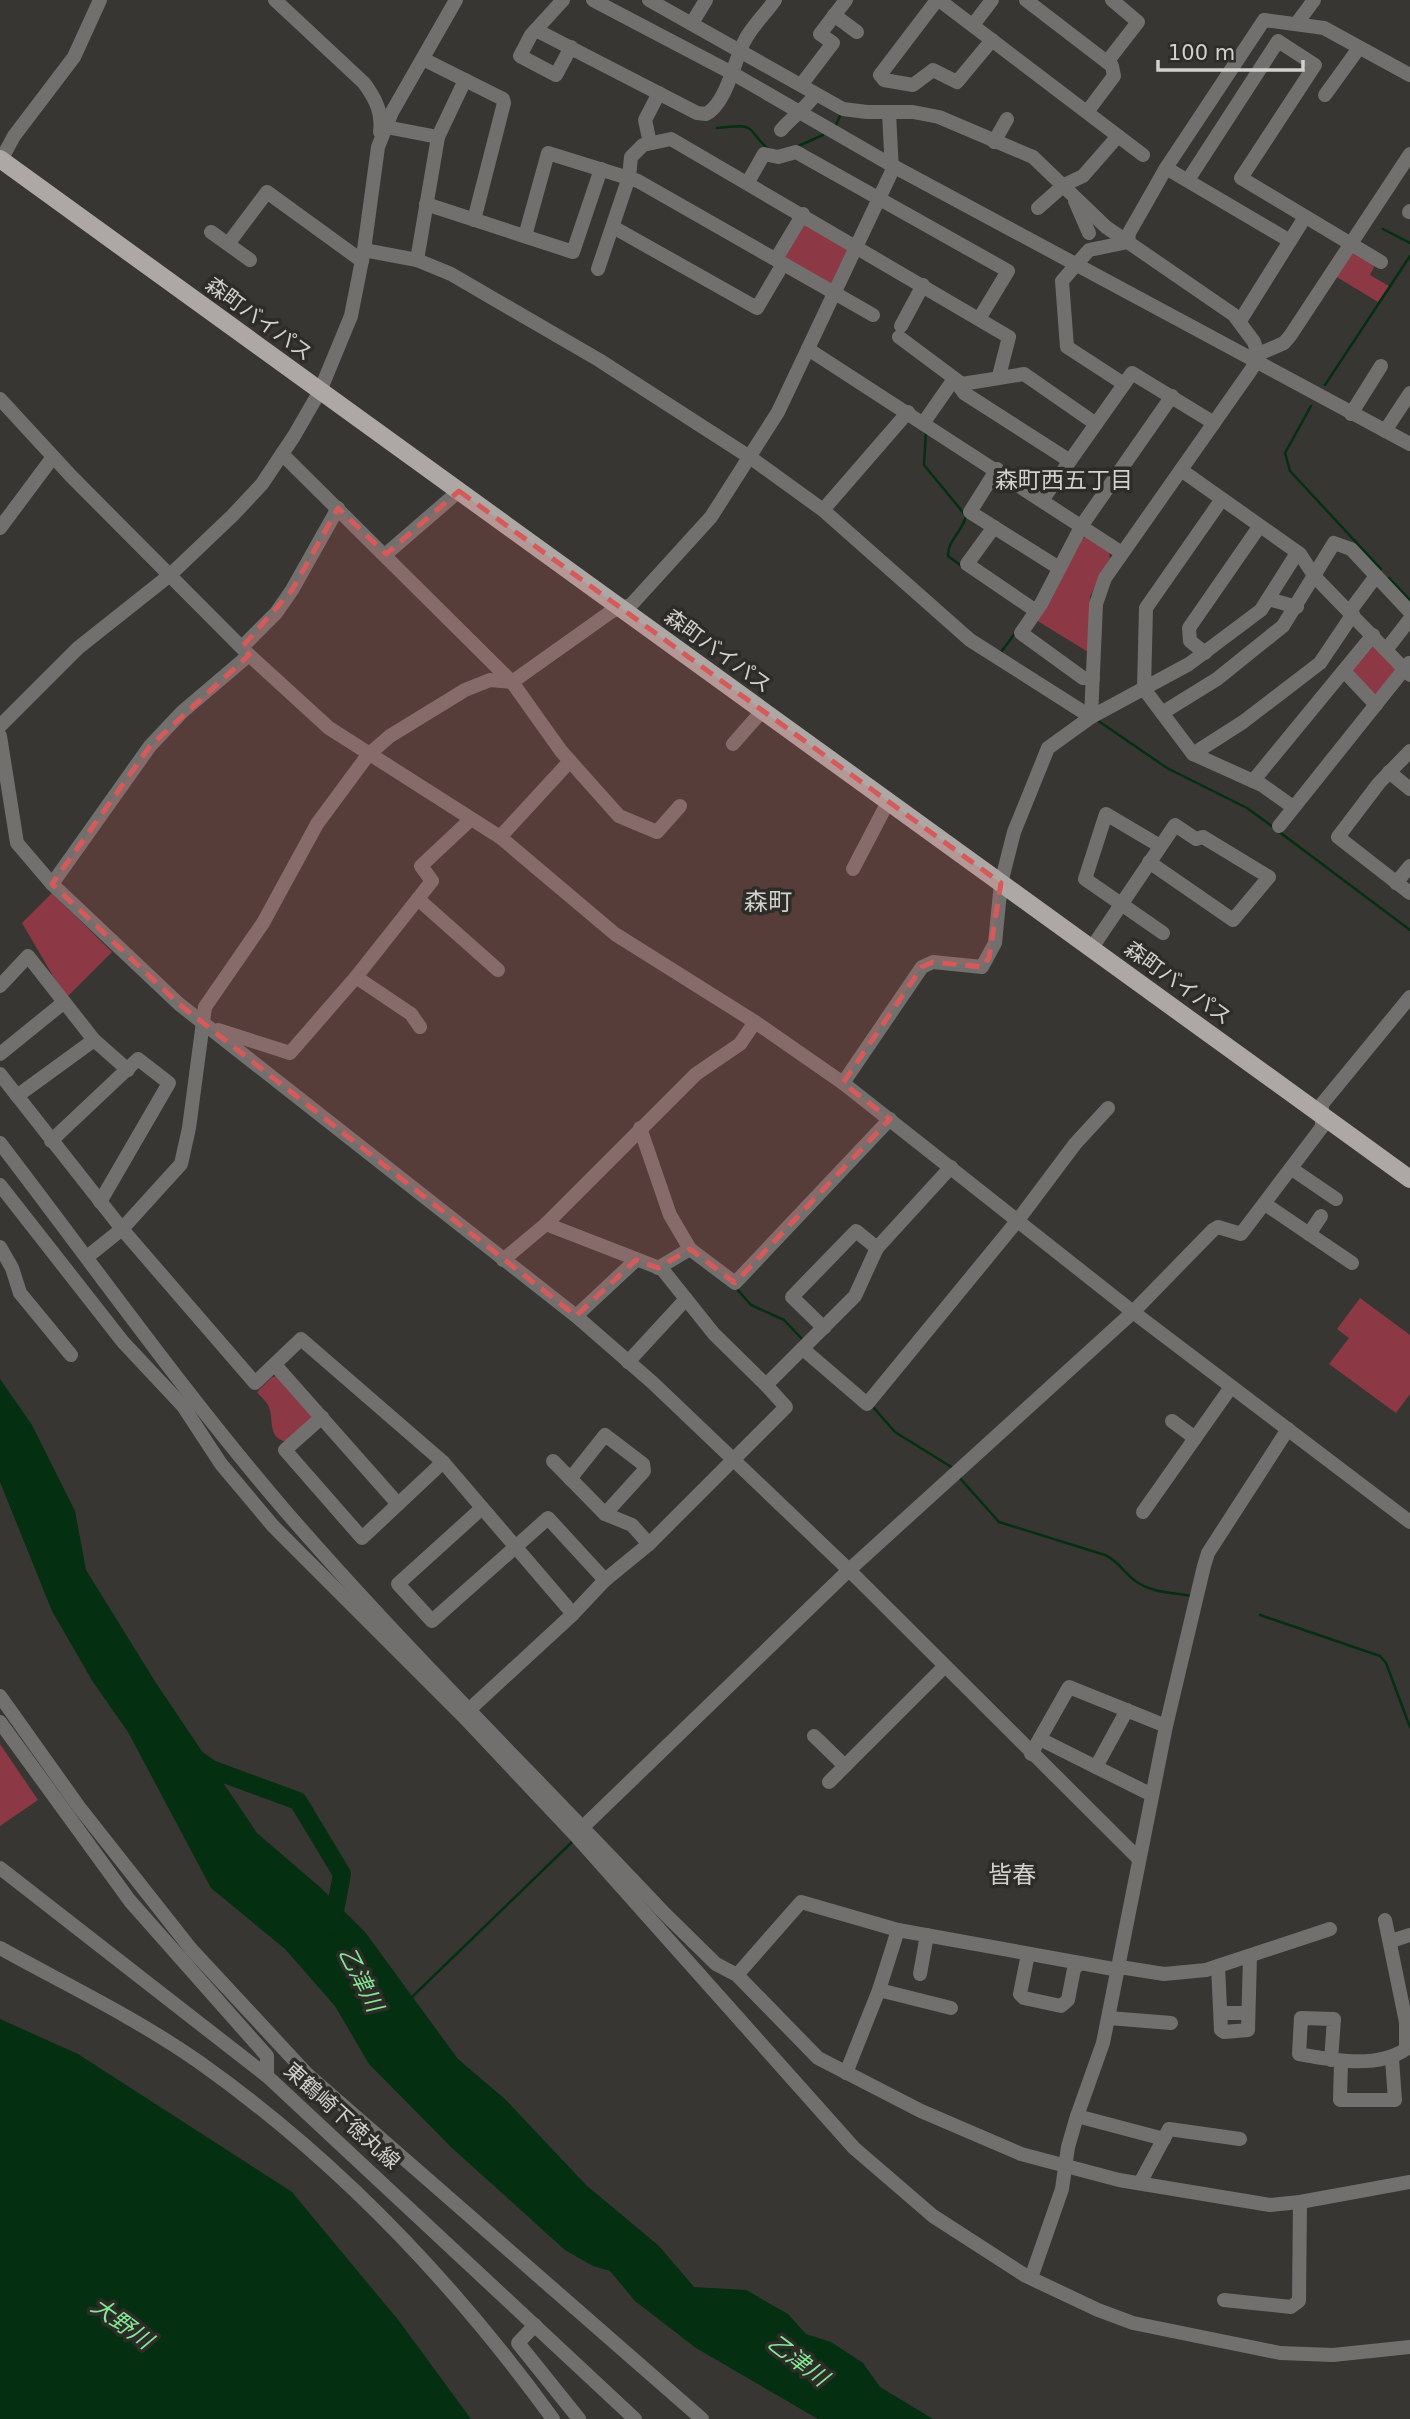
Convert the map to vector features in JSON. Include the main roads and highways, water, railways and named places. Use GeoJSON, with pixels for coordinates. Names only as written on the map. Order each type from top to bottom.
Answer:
{"type":"FeatureCollection","features":[{"type":"Feature","properties":{"kind":"main road","name":"森町バイパス"},"geometry":{"type":"LineString","coordinates":[[0,160],[458,491],[626,606],[762,711],[1410,1180]]}},
{"type":"Feature","properties":{"kind":"water"},"geometry":{"type":"Polygon","coordinates":[[[0,1379],[32,1425],[75,1511],[86,1570],[156,1683],[257,1833],[321,1888],[365,1932],[458,2059],[506,2100],[586,2185],[659,2246],[694,2287],[746,2290],[788,2314],[806,2334],[831,2342],[863,2363],[880,2387],[933,2419],[818,2419],[696,2348],[635,2301],[610,2271],[593,2266],[565,2250],[452,2148],[369,2064],[335,2006],[285,1949],[211,1888],[128,1732],[93,1682],[52,1611],[0,1482],[0,1379]]]}},
{"type":"Feature","properties":{"kind":"water","name":"大野川"},"geometry":{"type":"Polygon","coordinates":[[[0,2019],[78,2054],[292,2192],[399,2321],[471,2419],[0,2419],[0,2019]]]}},
{"type":"Feature","properties":{"kind":"waterway"},"geometry":{"type":"LineString","coordinates":[[835,127],[841,114]]}},
{"type":"Feature","properties":{"kind":"waterway"},"geometry":{"type":"LineString","coordinates":[[717,128],[749,128],[769,150]]}},
{"type":"Feature","properties":{"kind":"waterway"},"geometry":{"type":"LineString","coordinates":[[796,147],[823,135]]}},
{"type":"Feature","properties":{"kind":"waterway"},"geometry":{"type":"LineString","coordinates":[[1383,229],[1410,243]]}},
{"type":"Feature","properties":{"kind":"waterway"},"geometry":{"type":"LineString","coordinates":[[1325,385],[1410,256]]}},
{"type":"Feature","properties":{"kind":"waterway"},"geometry":{"type":"LineString","coordinates":[[1311,406],[1285,453],[1290,471],[1381,569]]}},
{"type":"Feature","properties":{"kind":"waterway"},"geometry":{"type":"LineString","coordinates":[[926,431],[924,465],[966,516],[948,551],[948,556],[963,567]]}},
{"type":"Feature","properties":{"kind":"waterway"},"geometry":{"type":"LineString","coordinates":[[1389,578],[1410,600]]}},
{"type":"Feature","properties":{"kind":"waterway"},"geometry":{"type":"LineString","coordinates":[[1001,652],[1016,632]]}},
{"type":"Feature","properties":{"kind":"waterway"},"geometry":{"type":"LineString","coordinates":[[1097,720],[1167,768],[1247,808],[1273,827]]}},
{"type":"Feature","properties":{"kind":"waterway"},"geometry":{"type":"LineString","coordinates":[[1278,831],[1410,930]]}},
{"type":"Feature","properties":{"kind":"waterway"},"geometry":{"type":"LineString","coordinates":[[736,1288],[751,1305],[784,1320],[803,1340]]}},
{"type":"Feature","properties":{"kind":"waterway"},"geometry":{"type":"LineString","coordinates":[[873,1407],[895,1432],[953,1468]]}},
{"type":"Feature","properties":{"kind":"waterway"},"geometry":{"type":"LineString","coordinates":[[958,1476],[999,1522],[1110,1557],[1134,1580],[1148,1588],[1192,1596]]}},
{"type":"Feature","properties":{"kind":"waterway"},"geometry":{"type":"LineString","coordinates":[[1260,1615],[1380,1656],[1386,1663],[1410,1727]]}},
{"type":"Feature","properties":{"kind":"waterway","name":"乙津川"},"geometry":{"type":"LineString","coordinates":[[198,1760],[211,1769],[298,1801],[342,1874],[333,1922],[335,1927]]}},
{"type":"Feature","properties":{"kind":"waterway"},"geometry":{"type":"LineString","coordinates":[[412,1997],[574,1840]]}},
{"type":"Feature","properties":{"kind":"district","name":"森町西五丁目"},"geometry":{"type":"Point","coordinates":[1064,480]}},
{"type":"Feature","properties":{"kind":"district","name":"森町"},"geometry":{"type":"Point","coordinates":[768,902]}},
{"type":"Feature","properties":{"kind":"district","name":"皆春"},"geometry":{"type":"Point","coordinates":[1012,1875]}}]}
